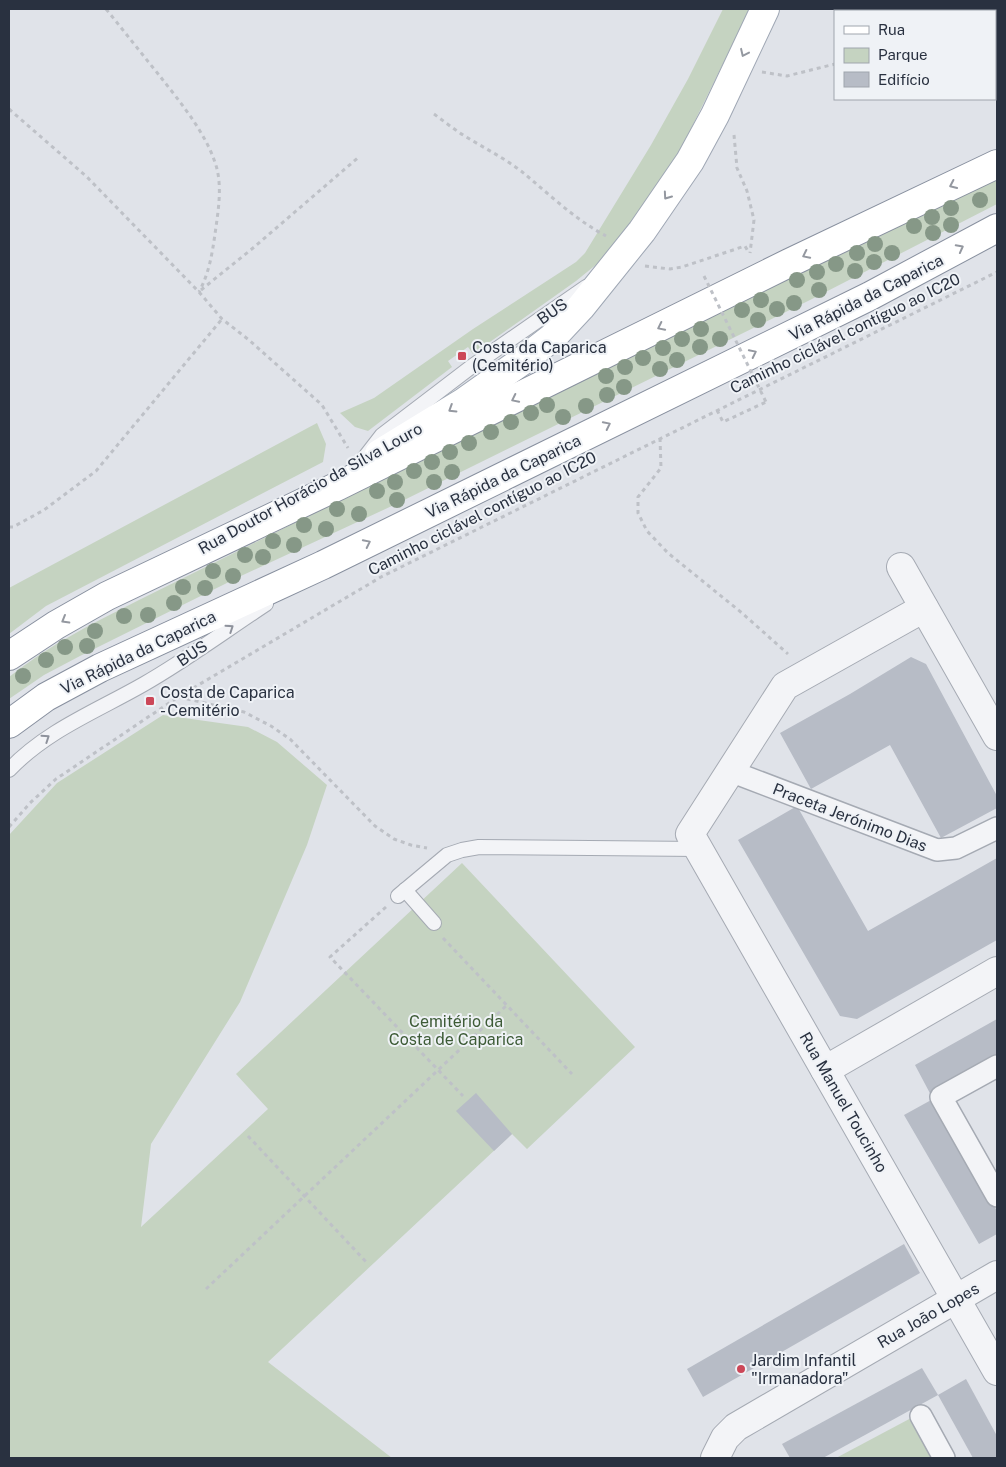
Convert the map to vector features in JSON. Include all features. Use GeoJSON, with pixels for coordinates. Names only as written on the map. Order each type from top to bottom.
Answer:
{"type":"FeatureCollection","features":[{"type":"Feature","properties":{"kind":"main road","name":"Rua Doutor Horácio da Silva Louro"},"geometry":{"type":"LineString","coordinates":[[107,596],[358,466],[464,402],[522,362],[553,337],[582,307],[629,247],[690,161],[715,115],[765,9]]}},
{"type":"Feature","properties":{"kind":"main road"},"geometry":{"type":"LineString","coordinates":[[9,656],[56,624],[107,596],[338,486],[789,263],[997,164]]}},
{"type":"Feature","properties":{"kind":"main road","name":"Via Rápida da Caparica"},"geometry":{"type":"LineString","coordinates":[[9,724],[46,697],[100,668],[323,564],[870,296],[997,228]]}},
{"type":"Feature","properties":{"kind":"street"},"geometry":{"type":"LineString","coordinates":[[901,568],[997,736]]}},
{"type":"Feature","properties":{"kind":"street"},"geometry":{"type":"LineString","coordinates":[[694,841],[730,771],[785,686],[924,608]]}},
{"type":"Feature","properties":{"kind":"street","name":"Praceta Jerónimo Dias"},"geometry":{"type":"LineString","coordinates":[[730,771],[937,850],[956,848],[997,828]]}},
{"type":"Feature","properties":{"kind":"street","name":"Rua Manuel Toucinho"},"geometry":{"type":"LineString","coordinates":[[694,841],[997,1371]]}},
{"type":"Feature","properties":{"kind":"street"},"geometry":{"type":"LineString","coordinates":[[825,1070],[997,971]]}},
{"type":"Feature","properties":{"kind":"street"},"geometry":{"type":"LineString","coordinates":[[997,1066],[942,1097],[997,1196]]}},
{"type":"Feature","properties":{"kind":"street","name":"Rua João Lopes"},"geometry":{"type":"LineString","coordinates":[[714,1458],[724,1438],[736,1427],[997,1274]]}},
{"type":"Feature","properties":{"kind":"street"},"geometry":{"type":"LineString","coordinates":[[921,1416],[944,1458]]}},
{"type":"Feature","properties":{"kind":"lane","name":"BUS"},"geometry":{"type":"LineString","coordinates":[[358,466],[382,436],[471,367],[587,286],[629,247]]}},
{"type":"Feature","properties":{"kind":"lane","name":"BUS"},"geometry":{"type":"LineString","coordinates":[[9,770],[38,743],[58,730],[159,675],[323,564]]}},
{"type":"Feature","properties":{"kind":"lane"},"geometry":{"type":"LineString","coordinates":[[434,923],[402,893],[447,855],[462,850],[479,847],[694,841]]}},
{"type":"Feature","properties":{"kind":"path"},"geometry":{"type":"LineString","coordinates":[[106,9],[185,108],[201,132],[216,168],[219,185],[219,208],[207,278],[199,292]]}},
{"type":"Feature","properties":{"kind":"path"},"geometry":{"type":"LineString","coordinates":[[755,70],[787,76],[834,64]]}},
{"type":"Feature","properties":{"kind":"path"},"geometry":{"type":"LineString","coordinates":[[9,109],[87,177],[199,292],[222,319],[249,340],[322,405],[358,466]]}},
{"type":"Feature","properties":{"kind":"path"},"geometry":{"type":"LineString","coordinates":[[434,114],[467,138],[520,170],[589,227],[629,247]]}},
{"type":"Feature","properties":{"kind":"path"},"geometry":{"type":"LineString","coordinates":[[604,278],[638,266],[670,269],[682,267],[706,261],[745,246],[750,254],[754,220],[737,168],[735,128]]}},
{"type":"Feature","properties":{"kind":"path"},"geometry":{"type":"LineString","coordinates":[[199,292],[360,156]]}},
{"type":"Feature","properties":{"kind":"path","name":"Caminho ciclável contíguo ao IC20"},"geometry":{"type":"LineString","coordinates":[[9,827],[30,803],[56,779],[178,697],[381,576],[997,272]]}},
{"type":"Feature","properties":{"kind":"path"},"geometry":{"type":"LineString","coordinates":[[704,276],[766,402],[723,422],[717,410]]}},
{"type":"Feature","properties":{"kind":"path"},"geometry":{"type":"LineString","coordinates":[[9,527],[13,527],[44,510],[96,471],[222,319]]}},
{"type":"Feature","properties":{"kind":"path"},"geometry":{"type":"LineString","coordinates":[[660,438],[661,468],[638,497],[638,513],[647,531],[668,554],[742,613],[810,672]]}},
{"type":"Feature","properties":{"kind":"path"},"geometry":{"type":"LineString","coordinates":[[178,697],[244,712],[271,726],[290,739],[375,826],[394,839],[431,849],[462,850]]}},
{"type":"Feature","properties":{"kind":"path"},"geometry":{"type":"LineString","coordinates":[[402,893],[330,957],[463,1096]]}},
{"type":"Feature","properties":{"kind":"path"},"geometry":{"type":"LineString","coordinates":[[443,938],[572,1074]]}},
{"type":"Feature","properties":{"kind":"path"},"geometry":{"type":"LineString","coordinates":[[206,1289],[507,1005]]}},
{"type":"Feature","properties":{"kind":"path"},"geometry":{"type":"LineString","coordinates":[[248,1136],[368,1264]]}},
{"type":"Feature","properties":{"kind":"green space"},"geometry":{"type":"Polygon","coordinates":[[[723,9],[750,9],[676,159],[614,250],[576,281],[473,354],[468,347],[448,361],[452,367],[368,431],[355,427],[340,413],[374,398],[473,329],[576,262],[585,253],[651,145],[688,79],[723,9]]]}},
{"type":"Feature","properties":{"kind":"green space"},"geometry":{"type":"Polygon","coordinates":[[[997,179],[997,204],[812,299],[394,505],[243,575],[80,656],[44,675],[9,699],[9,677],[56,644],[90,625],[742,301],[997,179]]]}},
{"type":"Feature","properties":{"kind":"green space"},"geometry":{"type":"Polygon","coordinates":[[[317,423],[326,444],[323,462],[46,606],[9,634],[9,588],[317,423]]]}},
{"type":"Feature","properties":{"kind":"green space","name":"Cemitério da Costa de Caparica"},"geometry":{"type":"Polygon","coordinates":[[[163,715],[248,727],[277,742],[327,785],[307,845],[240,1002],[151,1144],[141,1227],[268,1109],[236,1074],[462,863],[635,1047],[527,1149],[512,1134],[268,1362],[392,1458],[9,1458],[9,835],[57,783],[163,715]]]}},
{"type":"Feature","properties":{"kind":"green space"},"geometry":{"type":"Polygon","coordinates":[[[913,1417],[936,1458],[836,1458],[913,1417]]]}},
{"type":"Feature","properties":{"kind":"building"},"geometry":{"type":"Polygon","coordinates":[[[911,657],[926,664],[997,796],[997,808],[941,838],[890,745],[811,789],[780,733],[911,657]]]}},
{"type":"Feature","properties":{"kind":"building"},"geometry":{"type":"Polygon","coordinates":[[[797,806],[868,931],[997,858],[997,940],[857,1019],[840,1016],[738,840],[797,806]]]}},
{"type":"Feature","properties":{"kind":"building"},"geometry":{"type":"Polygon","coordinates":[[[997,1019],[997,1063],[933,1099],[915,1065],[997,1019]]]}},
{"type":"Feature","properties":{"kind":"building"},"geometry":{"type":"Polygon","coordinates":[[[476,1093],[512,1134],[494,1151],[456,1111],[476,1093]]]}},
{"type":"Feature","properties":{"kind":"building"},"geometry":{"type":"Polygon","coordinates":[[[933,1099],[997,1211],[997,1234],[979,1244],[904,1115],[933,1099]]]}},
{"type":"Feature","properties":{"kind":"building"},"geometry":{"type":"Polygon","coordinates":[[[904,1244],[920,1273],[703,1397],[687,1369],[904,1244]]]}},
{"type":"Feature","properties":{"kind":"building"},"geometry":{"type":"Polygon","coordinates":[[[922,1368],[938,1395],[823,1458],[790,1458],[782,1444],[922,1368]]]}},
{"type":"Feature","properties":{"kind":"building"},"geometry":{"type":"Polygon","coordinates":[[[966,1379],[997,1436],[997,1458],[973,1458],[938,1395],[966,1379]]]}},
{"type":"Feature","properties":{"kind":"place","name":"Costa da Caparica (Cemitério)"},"geometry":{"type":"Point","coordinates":[462,356]}},
{"type":"Feature","properties":{"kind":"place","name":"Costa de Caparica - Cemitério"},"geometry":{"type":"Point","coordinates":[150,701]}},
{"type":"Feature","properties":{"kind":"place","name":"Jardim Infantil \"Irmanadora\""},"geometry":{"type":"Point","coordinates":[741,1369]}}]}
